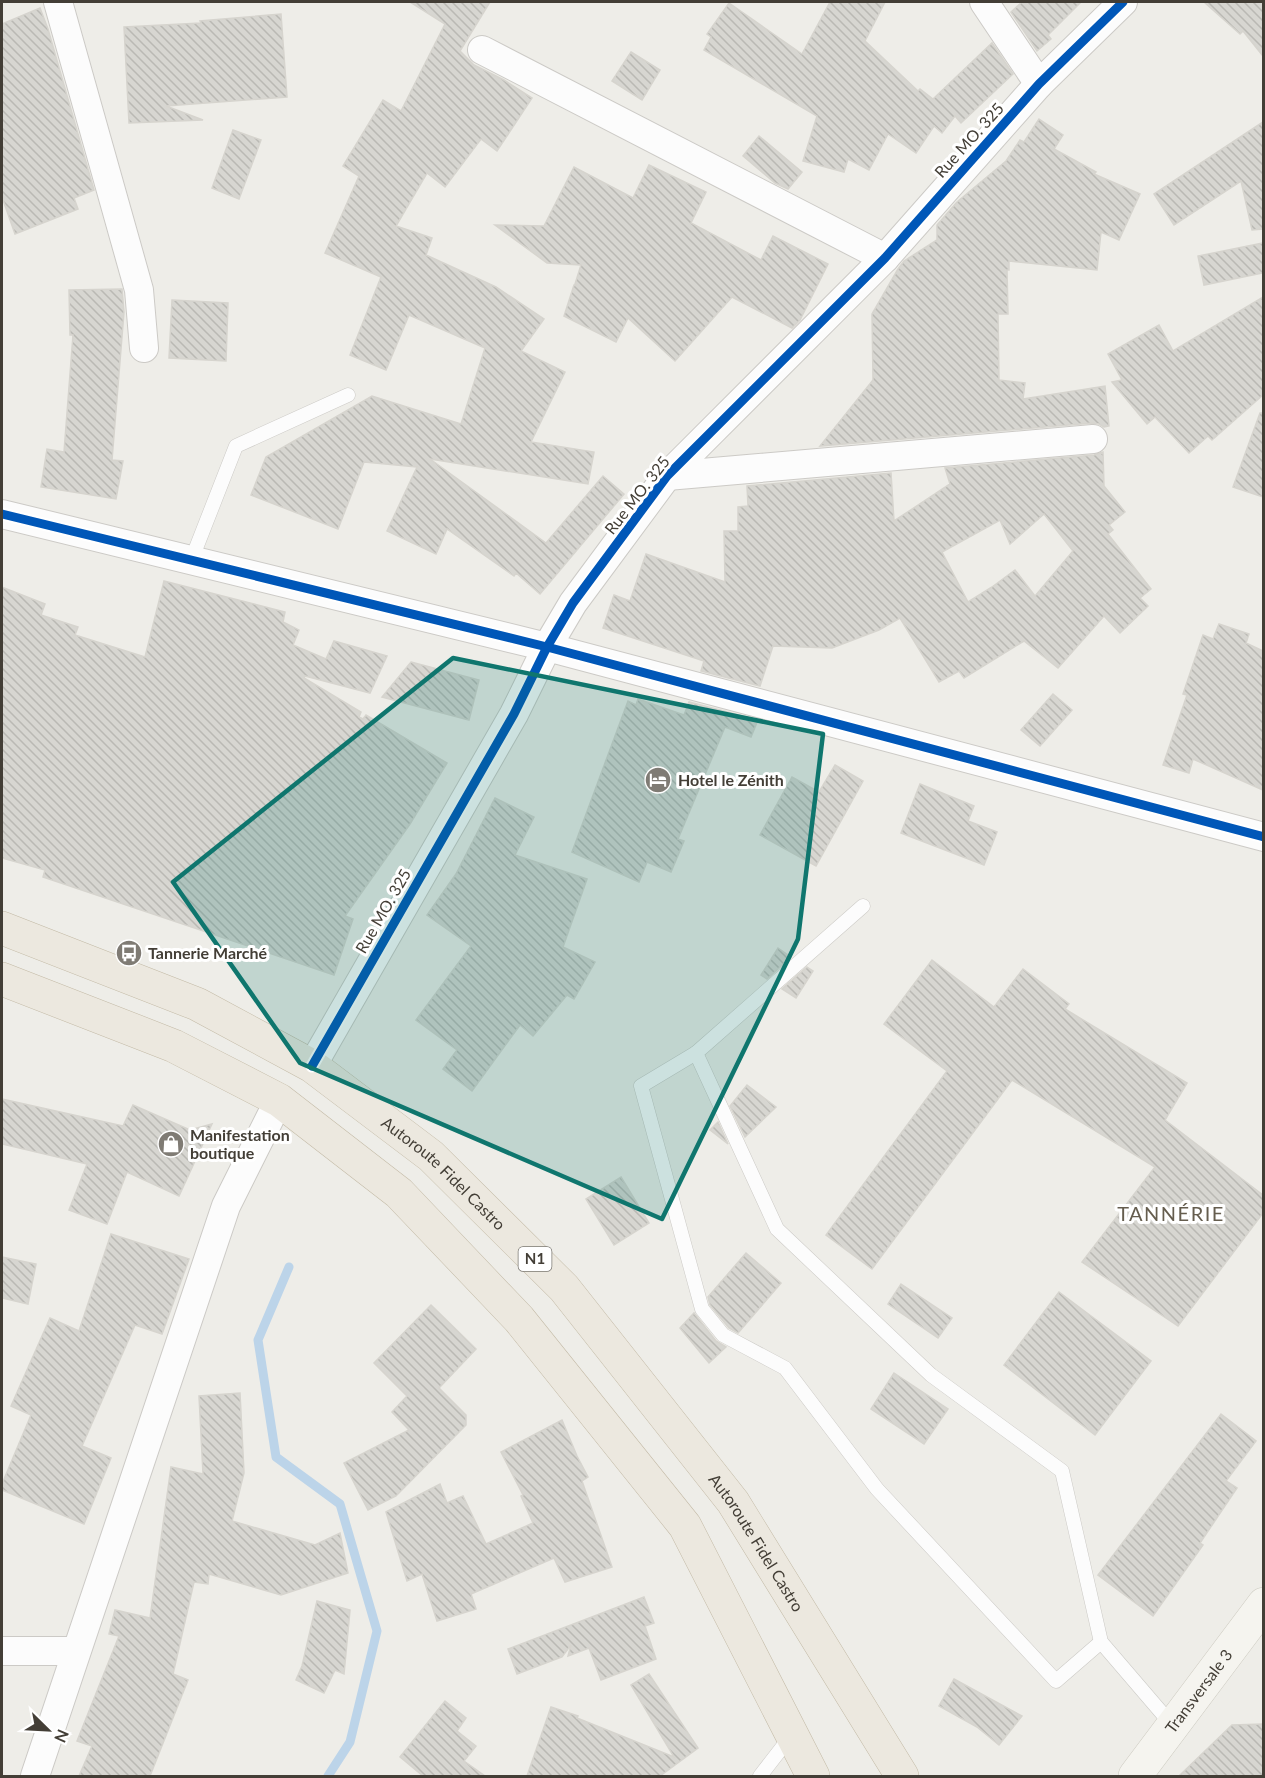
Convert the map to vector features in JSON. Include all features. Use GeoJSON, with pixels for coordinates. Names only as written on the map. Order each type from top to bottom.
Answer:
{"type":"FeatureCollection","features":[{"type":"Feature","properties":{"kind":"highway","name":"Autoroute Fidel Castro"},"geometry":{"type":"LineString","coordinates":[[2,928],[197,1004],[312,1066],[430,1156],[564,1288],[733,1503],[902,1776]]}},
{"type":"Feature","properties":{"kind":"highway"},"geometry":{"type":"LineString","coordinates":[[2,979],[174,1046],[279,1101],[399,1193],[519,1319],[685,1526],[813,1776]]}},
{"type":"Feature","properties":{"kind":"main road","name":"Transversale 3"},"geometry":{"type":"LineString","coordinates":[[1135,1776],[1263,1604]]}},
{"type":"Feature","properties":{"kind":"street"},"geometry":{"type":"LineString","coordinates":[[58,2],[139,290],[144,348]]}},
{"type":"Feature","properties":{"kind":"street"},"geometry":{"type":"LineString","coordinates":[[984,2],[1039,84]]}},
{"type":"Feature","properties":{"kind":"street","name":"Rue MO. 325"},"geometry":{"type":"LineString","coordinates":[[312,1066],[514,714],[547,647],[573,603],[668,476],[885,258],[1039,84],[1123,2]]}},
{"type":"Feature","properties":{"kind":"street"},"geometry":{"type":"LineString","coordinates":[[482,50],[885,258]]}},
{"type":"Feature","properties":{"kind":"street"},"geometry":{"type":"LineString","coordinates":[[668,476],[1093,439]]}},
{"type":"Feature","properties":{"kind":"street"},"geometry":{"type":"LineString","coordinates":[[2,514],[547,647],[1263,837]]}},
{"type":"Feature","properties":{"kind":"street"},"geometry":{"type":"LineString","coordinates":[[35,1776],[226,1206],[279,1101]]}},
{"type":"Feature","properties":{"kind":"street"},"geometry":{"type":"LineString","coordinates":[[2,1651],[76,1651]]}},
{"type":"Feature","properties":{"kind":"lane"},"geometry":{"type":"LineString","coordinates":[[191,561],[236,446],[348,395]]}},
{"type":"Feature","properties":{"kind":"lane"},"geometry":{"type":"LineString","coordinates":[[863,906],[696,1053],[641,1086],[702,1309],[723,1335],[785,1368],[877,1489],[1056,1681],[1101,1642]]}},
{"type":"Feature","properties":{"kind":"lane"},"geometry":{"type":"LineString","coordinates":[[696,1053],[777,1229],[931,1375],[1062,1471],[1101,1642],[1173,1726]]}},
{"type":"Feature","properties":{"kind":"lane"},"geometry":{"type":"LineString","coordinates":[[760,1776],[792,1735]]}},
{"type":"Feature","properties":{"kind":"highlighted area"},"geometry":{"type":"Polygon","coordinates":[[[453,658],[823,734],[798,939],[662,1219],[300,1063],[173,882],[453,658]]]}},
{"type":"Feature","properties":{"kind":"building"},"geometry":{"type":"Polygon","coordinates":[[[410,2],[490,2],[460,51],[474,65],[532,98],[497,151],[481,139],[445,187],[427,173],[396,226],[432,238],[426,255],[496,287],[544,319],[521,351],[565,372],[531,442],[594,452],[588,484],[430,459],[546,543],[603,476],[624,494],[540,594],[516,573],[514,576],[447,529],[436,554],[387,531],[417,467],[364,462],[338,529],[251,495],[266,457],[372,396],[461,424],[485,348],[409,315],[386,370],[350,355],[381,277],[325,253],[359,176],[343,166],[383,100],[401,111],[445,24],[410,2]]]}},
{"type":"Feature","properties":{"kind":"building"},"geometry":{"type":"Polygon","coordinates":[[[830,2],[885,2],[865,41],[918,91],[920,89],[933,99],[992,43],[1013,74],[961,123],[955,116],[942,133],[934,126],[916,153],[888,134],[869,170],[848,159],[844,172],[803,161],[817,116],[704,50],[711,37],[707,34],[729,3],[802,54],[830,2]]]}},
{"type":"Feature","properties":{"kind":"building"},"geometry":{"type":"Polygon","coordinates":[[[1022,2],[1081,2],[1048,35],[1051,39],[1037,51],[1011,12],[1022,2]]]}},
{"type":"Feature","properties":{"kind":"building"},"geometry":{"type":"Polygon","coordinates":[[[1204,2],[1263,2],[1263,56],[1243,31],[1240,34],[1204,2]]]}},
{"type":"Feature","properties":{"kind":"building"},"geometry":{"type":"Polygon","coordinates":[[[40,8],[94,190],[74,198],[78,209],[15,234],[2,197],[2,24],[40,8]]]}},
{"type":"Feature","properties":{"kind":"building"},"geometry":{"type":"Polygon","coordinates":[[[281,14],[287,97],[166,106],[203,120],[129,123],[124,27],[201,23],[200,21],[281,14]]]}},
{"type":"Feature","properties":{"kind":"building"},"geometry":{"type":"Polygon","coordinates":[[[631,52],[660,70],[642,100],[612,81],[631,52]]]}},
{"type":"Feature","properties":{"kind":"building"},"geometry":{"type":"Polygon","coordinates":[[[1039,119],[1063,135],[1054,149],[1096,172],[1094,174],[1140,194],[1119,240],[1101,232],[1097,270],[1009,261],[1009,270],[1007,270],[1008,314],[998,314],[999,380],[1025,383],[1023,399],[1105,386],[1109,426],[1104,427],[1092,423],[820,446],[873,380],[872,314],[898,269],[904,261],[937,240],[937,225],[957,202],[1006,161],[1020,140],[1024,142],[1039,119]]]}},
{"type":"Feature","properties":{"kind":"building"},"geometry":{"type":"Polygon","coordinates":[[[1263,122],[1263,229],[1252,230],[1241,181],[1174,225],[1154,194],[1263,122]]]}},
{"type":"Feature","properties":{"kind":"building"},"geometry":{"type":"Polygon","coordinates":[[[233,130],[261,140],[239,199],[212,188],[233,130]]]}},
{"type":"Feature","properties":{"kind":"building"},"geometry":{"type":"Polygon","coordinates":[[[759,136],[802,172],[788,189],[775,183],[743,156],[759,136]]]}},
{"type":"Feature","properties":{"kind":"building"},"geometry":{"type":"Polygon","coordinates":[[[649,165],[706,192],[691,223],[761,260],[773,236],[828,264],[800,320],[792,328],[732,297],[675,361],[628,318],[616,342],[564,316],[574,285],[577,285],[575,284],[581,265],[547,263],[495,225],[544,226],[574,167],[633,198],[649,165]]]}},
{"type":"Feature","properties":{"kind":"building"},"geometry":{"type":"Polygon","coordinates":[[[1263,243],[1263,273],[1204,285],[1198,256],[1263,243]]]}},
{"type":"Feature","properties":{"kind":"building"},"geometry":{"type":"Polygon","coordinates":[[[122,289],[124,312],[112,460],[123,461],[116,499],[41,487],[47,449],[64,452],[73,335],[70,335],[69,290],[122,289]]]}},
{"type":"Feature","properties":{"kind":"building"},"geometry":{"type":"Polygon","coordinates":[[[1263,297],[1263,395],[1212,440],[1208,436],[1189,453],[1155,417],[1147,424],[1112,382],[1122,380],[1108,354],[1159,325],[1173,351],[1263,297]]]}},
{"type":"Feature","properties":{"kind":"building"},"geometry":{"type":"Polygon","coordinates":[[[172,300],[228,303],[226,361],[169,358],[172,300]]]}},
{"type":"Feature","properties":{"kind":"building"},"geometry":{"type":"Polygon","coordinates":[[[1260,413],[1263,413],[1263,497],[1233,487],[1260,413]]]}},
{"type":"Feature","properties":{"kind":"building"},"geometry":{"type":"Polygon","coordinates":[[[1103,452],[1104,486],[1125,512],[1109,525],[1113,530],[1108,534],[1151,589],[1140,598],[1148,606],[1120,633],[1104,616],[1058,668],[1024,641],[964,678],[959,671],[939,682],[900,618],[879,630],[832,648],[773,646],[760,686],[701,671],[704,661],[603,628],[614,595],[630,601],[646,554],[725,582],[724,531],[738,531],[738,507],[748,506],[747,486],[891,473],[894,521],[950,484],[945,468],[1094,455],[1103,452]],[[1044,514],[1010,544],[1000,520],[942,552],[968,602],[1015,570],[1035,596],[1073,551],[1044,514]]]}},
{"type":"Feature","properties":{"kind":"building"},"geometry":{"type":"Polygon","coordinates":[[[164,581],[285,612],[283,622],[299,630],[293,645],[326,659],[334,641],[387,656],[370,693],[305,676],[304,678],[361,712],[359,717],[363,719],[366,715],[447,763],[410,824],[345,916],[353,919],[334,975],[43,877],[45,870],[2,858],[2,587],[45,604],[41,615],[78,627],[75,635],[145,657],[164,581]]]}},
{"type":"Feature","properties":{"kind":"building"},"geometry":{"type":"Polygon","coordinates":[[[1219,624],[1249,634],[1246,643],[1263,651],[1263,790],[1193,759],[1189,773],[1163,765],[1187,695],[1183,694],[1203,635],[1213,639],[1219,624]]]}},
{"type":"Feature","properties":{"kind":"building"},"geometry":{"type":"Polygon","coordinates":[[[411,662],[479,680],[469,720],[382,697],[411,662]]]}},
{"type":"Feature","properties":{"kind":"building"},"geometry":{"type":"Polygon","coordinates":[[[1053,694],[1072,710],[1040,746],[1021,730],[1053,694]]]}},
{"type":"Feature","properties":{"kind":"building"},"geometry":{"type":"Polygon","coordinates":[[[638,699],[684,715],[689,702],[758,720],[751,737],[725,727],[678,839],[684,841],[671,872],[647,862],[639,882],[572,852],[628,701],[636,705],[638,699]]]}},
{"type":"Feature","properties":{"kind":"building"},"geometry":{"type":"Polygon","coordinates":[[[835,765],[863,781],[816,866],[760,835],[792,777],[819,792],[835,765]]]}},
{"type":"Feature","properties":{"kind":"building"},"geometry":{"type":"Polygon","coordinates":[[[920,784],[974,806],[968,821],[997,832],[984,865],[901,833],[920,784]]]}},
{"type":"Feature","properties":{"kind":"building"},"geometry":{"type":"Polygon","coordinates":[[[495,798],[534,817],[515,855],[587,879],[563,947],[595,962],[574,999],[567,995],[533,1036],[520,1025],[472,1091],[443,1069],[457,1050],[416,1020],[471,946],[427,915],[456,874],[495,798]]]}},
{"type":"Feature","properties":{"kind":"building"},"geometry":{"type":"Polygon","coordinates":[[[778,948],[791,957],[767,979],[761,975],[778,948]]]}},
{"type":"Feature","properties":{"kind":"building"},"geometry":{"type":"Polygon","coordinates":[[[932,960],[994,1007],[1023,969],[1069,1004],[1065,1009],[1187,1083],[1165,1120],[1263,1195],[1263,1213],[1178,1326],[1082,1262],[1155,1167],[1012,1080],[872,1269],[826,1235],[947,1071],[884,1024],[932,960]]]}},
{"type":"Feature","properties":{"kind":"building"},"geometry":{"type":"Polygon","coordinates":[[[807,967],[813,971],[796,998],[782,989],[807,967]]]}},
{"type":"Feature","properties":{"kind":"building"},"geometry":{"type":"Polygon","coordinates":[[[747,1085],[776,1107],[745,1137],[730,1106],[747,1085]]]}},
{"type":"Feature","properties":{"kind":"building"},"geometry":{"type":"Polygon","coordinates":[[[2,1099],[123,1126],[133,1105],[190,1130],[212,1124],[179,1196],[127,1172],[107,1224],[69,1210],[87,1164],[2,1144],[2,1099]]]}},
{"type":"Feature","properties":{"kind":"building"},"geometry":{"type":"Polygon","coordinates":[[[718,1122],[728,1144],[710,1130],[718,1122]]]}},
{"type":"Feature","properties":{"kind":"building"},"geometry":{"type":"Polygon","coordinates":[[[621,1177],[649,1223],[614,1245],[586,1199],[621,1177]]]}},
{"type":"Feature","properties":{"kind":"building"},"geometry":{"type":"Polygon","coordinates":[[[111,1234],[189,1259],[162,1334],[135,1325],[82,1446],[111,1458],[84,1524],[2,1490],[2,1484],[31,1415],[11,1406],[50,1318],[79,1331],[111,1234]]]}},
{"type":"Feature","properties":{"kind":"building"},"geometry":{"type":"Polygon","coordinates":[[[746,1253],[781,1283],[738,1333],[729,1328],[710,1305],[708,1297],[746,1253]]]}},
{"type":"Feature","properties":{"kind":"building"},"geometry":{"type":"Polygon","coordinates":[[[2,1257],[36,1264],[28,1304],[2,1298],[2,1257]]]}},
{"type":"Feature","properties":{"kind":"building"},"geometry":{"type":"Polygon","coordinates":[[[901,1284],[952,1318],[938,1338],[888,1304],[901,1284]]]}},
{"type":"Feature","properties":{"kind":"building"},"geometry":{"type":"Polygon","coordinates":[[[1059,1292],[1151,1361],[1095,1435],[1004,1365],[1059,1292]]]}},
{"type":"Feature","properties":{"kind":"building"},"geometry":{"type":"Polygon","coordinates":[[[431,1305],[476,1349],[439,1388],[466,1415],[466,1425],[396,1496],[368,1510],[344,1463],[409,1430],[392,1412],[407,1396],[374,1363],[431,1305]]]}},
{"type":"Feature","properties":{"kind":"building"},"geometry":{"type":"Polygon","coordinates":[[[694,1313],[716,1341],[726,1347],[709,1363],[680,1328],[694,1313]]]}},
{"type":"Feature","properties":{"kind":"building"},"geometry":{"type":"Polygon","coordinates":[[[894,1373],[948,1409],[924,1444],[871,1409],[894,1373]]]}},
{"type":"Feature","properties":{"kind":"building"},"geometry":{"type":"Polygon","coordinates":[[[240,1393],[244,1473],[232,1521],[315,1545],[340,1533],[348,1573],[281,1595],[209,1574],[208,1584],[194,1582],[173,1674],[188,1680],[150,1776],[79,1776],[92,1746],[77,1741],[119,1636],[109,1634],[115,1610],[150,1618],[171,1467],[203,1474],[199,1396],[240,1393]]]}},
{"type":"Feature","properties":{"kind":"building"},"geometry":{"type":"Polygon","coordinates":[[[1221,1414],[1256,1441],[1226,1481],[1237,1488],[1200,1543],[1203,1545],[1153,1616],[1098,1575],[1221,1414]]]}},
{"type":"Feature","properties":{"kind":"building"},"geometry":{"type":"Polygon","coordinates":[[[562,1420],[588,1477],[582,1481],[612,1567],[565,1582],[554,1558],[471,1594],[476,1609],[437,1621],[422,1574],[407,1581],[386,1512],[440,1484],[447,1503],[463,1496],[486,1544],[533,1523],[521,1496],[523,1495],[501,1452],[562,1420]]]}},
{"type":"Feature","properties":{"kind":"building"},"geometry":{"type":"Polygon","coordinates":[[[644,1597],[654,1623],[645,1626],[656,1659],[601,1680],[589,1648],[568,1656],[571,1645],[562,1657],[517,1674],[508,1649],[644,1597]]]}},
{"type":"Feature","properties":{"kind":"building"},"geometry":{"type":"Polygon","coordinates":[[[317,1601],[350,1610],[344,1674],[335,1670],[324,1693],[296,1680],[302,1666],[317,1601]]]}},
{"type":"Feature","properties":{"kind":"building"},"geometry":{"type":"Polygon","coordinates":[[[649,1674],[698,1748],[660,1776],[527,1776],[551,1707],[578,1716],[577,1718],[674,1757],[631,1685],[649,1674]]]}},
{"type":"Feature","properties":{"kind":"building"},"geometry":{"type":"Polygon","coordinates":[[[954,1679],[1022,1716],[999,1745],[977,1727],[939,1706],[954,1679]]]}},
{"type":"Feature","properties":{"kind":"building"},"geometry":{"type":"Polygon","coordinates":[[[445,1701],[466,1718],[457,1731],[476,1746],[464,1761],[485,1776],[423,1776],[400,1757],[445,1701]]]}},
{"type":"Feature","properties":{"kind":"building"},"geometry":{"type":"Polygon","coordinates":[[[1263,1724],[1263,1776],[1179,1776],[1232,1725],[1263,1724]]]}},
{"type":"Feature","properties":{"kind":"waterway"},"geometry":{"type":"LineString","coordinates":[[289,1267],[258,1340],[276,1457],[340,1504],[377,1631],[350,1742],[328,1776]]}},
{"type":"Feature","properties":{"kind":"cycle path"},"geometry":{"type":"LineString","coordinates":[[312,1066],[514,714],[547,647],[573,603],[667,476],[885,258],[1039,84],[1123,2]]}},
{"type":"Feature","properties":{"kind":"cycle path"},"geometry":{"type":"LineString","coordinates":[[2,514],[547,647],[1264,837]]}},
{"type":"Feature","properties":{"kind":"place","name":"Hotel le Zénith"},"geometry":{"type":"Point","coordinates":[658,780]}},
{"type":"Feature","properties":{"kind":"place","name":"Tannerie Marché"},"geometry":{"type":"Point","coordinates":[129,953]}},
{"type":"Feature","properties":{"kind":"place","name":"Manifestation boutique"},"geometry":{"type":"Point","coordinates":[171,1144]}},
{"type":"Feature","properties":{"kind":"district","name":"TANNÉRIE"},"geometry":{"type":"Point","coordinates":[1171,1214]}}]}
